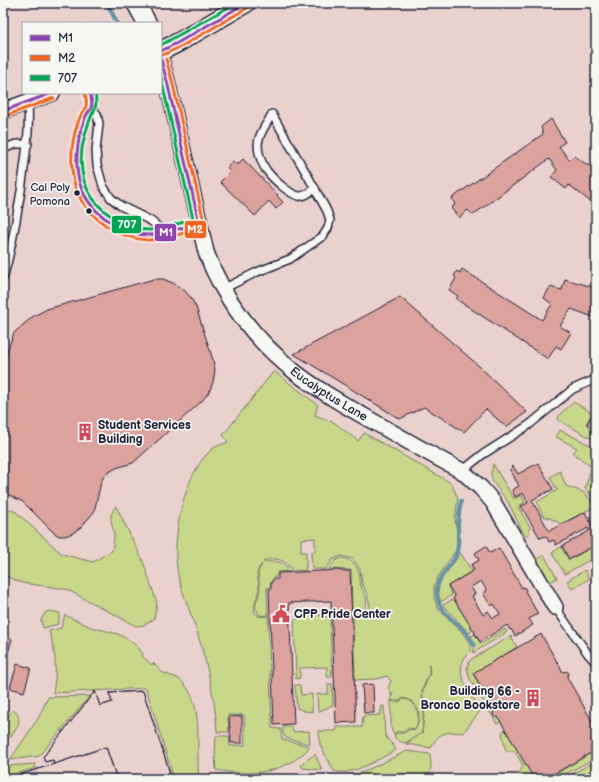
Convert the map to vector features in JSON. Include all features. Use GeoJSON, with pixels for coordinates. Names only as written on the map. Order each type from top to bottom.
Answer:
{"type":"FeatureCollection","features":[{"type":"Feature","properties":{"kind":"street"},"geometry":{"type":"LineString","coordinates":[[136,3],[146,22]]}},
{"type":"Feature","properties":{"kind":"street"},"geometry":{"type":"LineString","coordinates":[[162,50],[246,3]]}},
{"type":"Feature","properties":{"kind":"street","name":"Eucalyptus Lane"},"geometry":{"type":"LineString","coordinates":[[162,64],[174,109],[199,223],[209,259],[214,273],[223,290],[239,313],[257,336],[280,359],[314,386],[356,412],[462,471],[475,482],[493,502],[506,522],[555,607]]}},
{"type":"Feature","properties":{"kind":"street"},"geometry":{"type":"LineString","coordinates":[[3,111],[49,94]]}},
{"type":"Feature","properties":{"kind":"lane"},"geometry":{"type":"LineString","coordinates":[[90,94],[91,108],[86,115],[77,151],[77,173],[82,191],[89,203],[106,218],[122,228],[136,234],[150,235],[199,223]]}},
{"type":"Feature","properties":{"kind":"lane"},"geometry":{"type":"LineString","coordinates":[[3,278],[17,218],[28,144],[30,123],[28,102]]}},
{"type":"Feature","properties":{"kind":"lane"},"geometry":{"type":"LineString","coordinates":[[91,108],[97,114],[99,124],[96,165],[102,186],[111,198],[122,206],[151,221],[164,232]]}},
{"type":"Feature","properties":{"kind":"lane"},"geometry":{"type":"LineString","coordinates":[[223,290],[257,272],[290,259],[323,236],[328,228],[330,220],[327,211],[315,188],[272,114],[259,136],[258,144],[258,152],[267,171],[289,192],[298,196],[305,195],[315,188]]}},
{"type":"Feature","properties":{"kind":"lane"},"geometry":{"type":"LineString","coordinates":[[3,149],[16,144],[28,144]]}},
{"type":"Feature","properties":{"kind":"lane"},"geometry":{"type":"LineString","coordinates":[[462,471],[482,455],[529,425],[573,389],[596,379]]}},
{"type":"Feature","properties":{"kind":"lane","name":"Eucalyptus Lane"},"geometry":{"type":"LineString","coordinates":[[555,607],[596,663]]}},
{"type":"Feature","properties":{"kind":"shaded area"},"geometry":{"type":"Polygon","coordinates":[[[3,3],[596,3],[596,779],[3,779],[3,3]]]}},
{"type":"Feature","properties":{"kind":"green space"},"geometry":{"type":"Polygon","coordinates":[[[274,371],[318,405],[315,415],[335,423],[358,441],[364,433],[451,483],[458,498],[455,519],[457,534],[456,550],[438,577],[434,587],[434,598],[439,610],[462,632],[471,645],[471,651],[465,658],[462,665],[462,673],[467,688],[481,710],[463,733],[452,732],[444,734],[437,739],[431,748],[406,744],[422,733],[405,743],[394,737],[396,733],[404,733],[410,729],[415,730],[419,714],[414,703],[410,700],[403,698],[399,701],[393,701],[391,698],[393,693],[391,696],[391,692],[388,688],[391,681],[387,676],[377,679],[355,680],[353,613],[363,614],[370,606],[362,583],[360,569],[353,559],[341,556],[332,560],[326,569],[312,569],[311,552],[315,552],[315,538],[301,539],[301,552],[306,552],[306,570],[292,571],[283,561],[275,559],[263,562],[281,563],[287,567],[289,571],[277,572],[277,576],[273,578],[270,587],[267,588],[272,728],[281,729],[282,739],[309,746],[309,748],[288,764],[266,771],[241,773],[216,770],[216,736],[229,736],[230,746],[245,745],[244,715],[228,715],[229,732],[217,732],[212,689],[202,647],[182,589],[176,564],[176,543],[180,514],[189,484],[195,471],[212,449],[228,442],[223,435],[274,371]],[[262,564],[257,573],[259,588],[254,608],[257,615],[268,616],[259,615],[255,606],[260,590],[258,572],[262,564]],[[429,665],[429,673],[422,690],[422,694],[430,673],[429,665]],[[423,702],[424,707],[422,733],[425,707],[423,702]]]}},
{"type":"Feature","properties":{"kind":"green space"},"geometry":{"type":"Polygon","coordinates":[[[574,402],[592,413],[586,424],[590,428],[590,431],[596,434],[596,441],[558,420],[559,415],[574,402]]]}},
{"type":"Feature","properties":{"kind":"green space"},"geometry":{"type":"Polygon","coordinates":[[[560,430],[596,448],[596,470],[573,453],[577,448],[556,437],[560,430]]]}},
{"type":"Feature","properties":{"kind":"green space"},"geometry":{"type":"Polygon","coordinates":[[[493,464],[514,499],[521,495],[525,502],[518,507],[530,527],[529,534],[525,536],[508,502],[493,482],[491,475],[493,464]]]}},
{"type":"Feature","properties":{"kind":"green space"},"geometry":{"type":"Polygon","coordinates":[[[560,471],[566,486],[583,492],[596,505],[561,524],[543,516],[537,502],[557,490],[550,477],[560,471]]]}},
{"type":"Feature","properties":{"kind":"green space"},"geometry":{"type":"Polygon","coordinates":[[[590,472],[596,476],[596,501],[585,489],[590,472]]]}},
{"type":"Feature","properties":{"kind":"green space"},"geometry":{"type":"Polygon","coordinates":[[[3,506],[16,512],[62,554],[93,562],[112,551],[114,534],[111,517],[116,506],[143,561],[157,603],[154,619],[144,625],[136,626],[66,589],[22,583],[3,575],[3,506]]]}},
{"type":"Feature","properties":{"kind":"green space"},"geometry":{"type":"Polygon","coordinates":[[[596,545],[596,556],[565,574],[552,553],[561,547],[569,560],[596,545]]]}},
{"type":"Feature","properties":{"kind":"green space"},"geometry":{"type":"Polygon","coordinates":[[[460,552],[472,571],[448,586],[452,595],[441,602],[439,587],[441,581],[460,552]]]}},
{"type":"Feature","properties":{"kind":"green space"},"geometry":{"type":"Polygon","coordinates":[[[544,555],[557,578],[550,582],[537,560],[544,555]]]}},
{"type":"Feature","properties":{"kind":"green space"},"geometry":{"type":"Polygon","coordinates":[[[341,558],[354,564],[359,573],[366,602],[365,610],[359,613],[352,610],[351,570],[329,569],[334,562],[341,558]]]}},
{"type":"Feature","properties":{"kind":"green space"},"geometry":{"type":"Polygon","coordinates":[[[585,570],[589,579],[572,589],[567,581],[585,570]]]}},
{"type":"Feature","properties":{"kind":"green space"},"geometry":{"type":"Polygon","coordinates":[[[454,599],[473,630],[469,633],[443,605],[454,599]]]}},
{"type":"Feature","properties":{"kind":"green space"},"geometry":{"type":"Polygon","coordinates":[[[49,611],[60,613],[58,624],[43,628],[41,620],[45,613],[49,611]]]}},
{"type":"Feature","properties":{"kind":"green space"},"geometry":{"type":"Polygon","coordinates":[[[311,614],[330,618],[332,677],[327,677],[327,667],[300,668],[300,678],[296,679],[294,620],[311,614]]]}},
{"type":"Feature","properties":{"kind":"green space"},"geometry":{"type":"Polygon","coordinates":[[[65,615],[91,627],[118,634],[129,640],[138,647],[143,654],[142,656],[152,665],[153,663],[162,672],[179,679],[187,688],[193,699],[198,726],[199,779],[174,779],[146,688],[53,693],[55,662],[49,631],[61,628],[65,615]]]}},
{"type":"Feature","properties":{"kind":"green space"},"geometry":{"type":"Polygon","coordinates":[[[505,629],[507,632],[473,653],[475,645],[471,636],[475,634],[481,644],[505,629]]]}},
{"type":"Feature","properties":{"kind":"green space"},"geometry":{"type":"Polygon","coordinates":[[[511,636],[517,647],[473,674],[501,722],[497,724],[469,677],[467,667],[470,660],[511,636]]]}},
{"type":"Feature","properties":{"kind":"green space"},"geometry":{"type":"Polygon","coordinates":[[[328,684],[332,684],[333,705],[318,712],[317,694],[328,694],[328,684]]]}},
{"type":"Feature","properties":{"kind":"green space"},"geometry":{"type":"Polygon","coordinates":[[[295,685],[300,685],[301,695],[312,694],[312,712],[297,708],[295,685]]]}},
{"type":"Feature","properties":{"kind":"green space"},"geometry":{"type":"Polygon","coordinates":[[[90,696],[39,756],[10,760],[39,717],[48,697],[90,696]]]}},
{"type":"Feature","properties":{"kind":"green space"},"geometry":{"type":"Polygon","coordinates":[[[403,699],[410,700],[418,713],[418,720],[415,729],[409,728],[404,732],[396,732],[394,735],[391,728],[391,700],[393,702],[399,702],[403,699]]]}},
{"type":"Feature","properties":{"kind":"green space"},"geometry":{"type":"Polygon","coordinates":[[[382,706],[384,706],[386,737],[396,750],[366,766],[349,771],[334,771],[320,745],[319,731],[336,731],[337,727],[362,727],[363,716],[380,715],[382,706]]]}},
{"type":"Feature","properties":{"kind":"green space"},"geometry":{"type":"Polygon","coordinates":[[[13,710],[17,714],[19,723],[17,728],[3,745],[3,723],[13,710]]]}},
{"type":"Feature","properties":{"kind":"green space"},"geometry":{"type":"Polygon","coordinates":[[[283,727],[292,727],[293,732],[309,731],[310,744],[285,737],[283,734],[283,727]]]}},
{"type":"Feature","properties":{"kind":"green space"},"geometry":{"type":"Polygon","coordinates":[[[505,729],[535,779],[525,779],[519,773],[523,766],[515,751],[506,751],[502,733],[505,729]]]}},
{"type":"Feature","properties":{"kind":"green space"},"geometry":{"type":"Polygon","coordinates":[[[596,750],[596,758],[555,779],[547,779],[596,750]]]}},
{"type":"Feature","properties":{"kind":"green space"},"geometry":{"type":"Polygon","coordinates":[[[407,751],[430,754],[431,768],[429,774],[415,778],[404,773],[395,775],[393,779],[338,779],[363,772],[407,751]]]}},
{"type":"Feature","properties":{"kind":"green space"},"geometry":{"type":"Polygon","coordinates":[[[315,754],[322,770],[303,768],[301,766],[302,764],[315,754]]]}},
{"type":"Feature","properties":{"kind":"green space"},"geometry":{"type":"Polygon","coordinates":[[[596,761],[596,770],[583,777],[581,775],[574,779],[562,779],[596,761]]]}},
{"type":"Feature","properties":{"kind":"green space"},"geometry":{"type":"Polygon","coordinates":[[[35,764],[36,768],[3,777],[3,769],[5,766],[35,764]]]}},
{"type":"Feature","properties":{"kind":"building"},"geometry":{"type":"Polygon","coordinates":[[[551,119],[565,142],[559,146],[569,160],[574,156],[589,166],[594,160],[596,161],[596,206],[569,185],[566,189],[551,177],[557,170],[549,159],[473,215],[468,210],[459,218],[451,208],[455,205],[452,198],[543,134],[541,127],[551,119]]]}},
{"type":"Feature","properties":{"kind":"building"},"geometry":{"type":"Polygon","coordinates":[[[243,159],[283,202],[276,209],[269,201],[255,216],[220,182],[230,172],[227,168],[233,161],[237,165],[243,159]]]}},
{"type":"Feature","properties":{"kind":"building"},"geometry":{"type":"Polygon","coordinates":[[[462,269],[542,320],[552,304],[544,298],[550,287],[562,290],[565,279],[596,288],[596,318],[571,309],[560,326],[571,333],[561,349],[556,346],[548,359],[456,299],[458,296],[449,290],[456,278],[454,276],[457,271],[460,273],[462,269]]]}},
{"type":"Feature","properties":{"kind":"building","name":"Student Services Building"},"geometry":{"type":"Polygon","coordinates":[[[154,279],[163,279],[173,283],[184,290],[191,298],[196,307],[213,360],[215,370],[213,382],[209,392],[202,401],[133,463],[116,468],[104,476],[101,482],[94,512],[81,527],[73,533],[65,536],[59,536],[53,532],[23,502],[3,492],[3,366],[9,346],[14,333],[32,317],[47,309],[154,279]]]}},
{"type":"Feature","properties":{"kind":"building"},"geometry":{"type":"Polygon","coordinates":[[[400,297],[479,366],[527,412],[506,427],[486,409],[464,432],[424,407],[400,419],[294,354],[400,297]]]}},
{"type":"Feature","properties":{"kind":"building"},"geometry":{"type":"Polygon","coordinates":[[[596,408],[596,432],[591,430],[592,427],[587,424],[596,408]]]}},
{"type":"Feature","properties":{"kind":"building"},"geometry":{"type":"Polygon","coordinates":[[[538,463],[553,489],[532,500],[549,531],[585,512],[596,533],[596,545],[569,559],[562,546],[589,531],[588,528],[556,545],[554,540],[549,542],[546,536],[540,538],[521,506],[528,503],[523,493],[515,497],[512,490],[519,486],[510,470],[513,466],[518,474],[538,463]]]}},
{"type":"Feature","properties":{"kind":"building"},"geometry":{"type":"Polygon","coordinates":[[[486,546],[490,553],[499,548],[522,588],[524,587],[526,590],[525,591],[538,614],[529,619],[533,625],[515,636],[507,625],[480,642],[453,598],[455,596],[448,586],[474,570],[471,565],[479,560],[475,553],[486,546]],[[481,581],[471,587],[475,594],[472,596],[483,615],[488,611],[493,618],[500,614],[494,604],[491,606],[483,593],[487,591],[481,581]]]}},
{"type":"Feature","properties":{"kind":"building"},"geometry":{"type":"Polygon","coordinates":[[[339,570],[350,571],[356,722],[336,723],[331,601],[289,603],[294,724],[274,725],[269,589],[271,589],[271,583],[274,579],[278,579],[278,573],[339,570]]]}},
{"type":"Feature","properties":{"kind":"building","name":"Building 66 - Bronco Bookstore"},"geometry":{"type":"Polygon","coordinates":[[[541,634],[563,672],[566,671],[569,673],[567,677],[596,728],[596,750],[545,779],[534,779],[498,717],[496,718],[493,715],[494,710],[473,673],[541,634]]]}},
{"type":"Feature","properties":{"kind":"building"},"geometry":{"type":"Polygon","coordinates":[[[3,636],[12,639],[3,669],[3,636]]]}},
{"type":"Feature","properties":{"kind":"building"},"geometry":{"type":"Polygon","coordinates":[[[17,664],[31,668],[24,692],[10,688],[17,664]]]}},
{"type":"Feature","properties":{"kind":"building"},"geometry":{"type":"Polygon","coordinates":[[[373,684],[374,713],[364,713],[362,685],[373,684]]]}},
{"type":"Feature","properties":{"kind":"building"},"geometry":{"type":"Polygon","coordinates":[[[95,691],[100,706],[112,702],[109,693],[143,691],[172,779],[6,779],[54,764],[53,760],[45,762],[43,757],[95,691]]]}},
{"type":"Feature","properties":{"kind":"building"},"geometry":{"type":"Polygon","coordinates":[[[95,691],[100,706],[112,702],[109,693],[143,691],[172,779],[117,779],[106,747],[54,764],[53,760],[45,762],[43,757],[95,691]]]}},
{"type":"Feature","properties":{"kind":"building"},"geometry":{"type":"Polygon","coordinates":[[[242,716],[242,743],[231,743],[229,717],[242,716]]]}},
{"type":"Feature","properties":{"kind":"building"},"geometry":{"type":"Polygon","coordinates":[[[106,747],[117,779],[6,779],[54,764],[106,747]]]}},
{"type":"Feature","properties":{"kind":"building"},"geometry":{"type":"Polygon","coordinates":[[[596,768],[596,779],[571,779],[578,775],[582,778],[585,777],[584,775],[596,768]]]}},
{"type":"Feature","properties":{"kind":"waterway"},"geometry":{"type":"LineString","coordinates":[[107,3],[116,22]]}},
{"type":"Feature","properties":{"kind":"waterway"},"geometry":{"type":"LineString","coordinates":[[461,501],[458,523],[458,547],[456,555],[439,581],[437,596],[443,610],[471,638],[474,645]]}},
{"type":"Feature","properties":{"kind":"transit line","name":"707"},"geometry":{"type":"LineString","coordinates":[[162,44],[236,3]]}},
{"type":"Feature","properties":{"kind":"transit line","name":"M1"},"geometry":{"type":"LineString","coordinates":[[162,50],[246,3]]}},
{"type":"Feature","properties":{"kind":"transit line","name":"M2"},"geometry":{"type":"LineString","coordinates":[[163,55],[182,46],[249,7]]}},
{"type":"Feature","properties":{"kind":"transit line","name":"M2"},"geometry":{"type":"LineString","coordinates":[[85,94],[85,109],[80,117],[73,141],[72,166],[77,192],[89,210],[106,225],[126,236],[137,239],[161,239],[201,228],[204,222],[166,59]]}},
{"type":"Feature","properties":{"kind":"transit line","name":"M1"},"geometry":{"type":"LineString","coordinates":[[90,94],[92,106],[86,115],[80,134],[77,170],[82,191],[95,209],[103,217],[118,226],[130,232],[144,235],[161,234],[199,223],[162,64]]}},
{"type":"Feature","properties":{"kind":"transit line","name":"707"},"geometry":{"type":"LineString","coordinates":[[95,94],[96,106],[85,135],[81,160],[84,180],[88,190],[99,206],[117,220],[140,229],[160,229],[193,219],[162,82]]}},
{"type":"Feature","properties":{"kind":"transit line","name":"M1"},"geometry":{"type":"LineString","coordinates":[[3,111],[49,94]]}},
{"type":"Feature","properties":{"kind":"transit line","name":"M2"},"geometry":{"type":"LineString","coordinates":[[5,116],[54,98]]}},
{"type":"Feature","properties":{"kind":"place","name":"Cal Poly Pomona"},"geometry":{"type":"Point","coordinates":[77,193]}},
{"type":"Feature","properties":{"kind":"place","name":"Student Services Building"},"geometry":{"type":"Point","coordinates":[85,432]}},
{"type":"Feature","properties":{"kind":"place","name":"CPP Pride Center"},"geometry":{"type":"Point","coordinates":[281,614]}},
{"type":"Feature","properties":{"kind":"place","name":"Building 66 - Bronco Bookstore"},"geometry":{"type":"Point","coordinates":[533,698]}}]}
